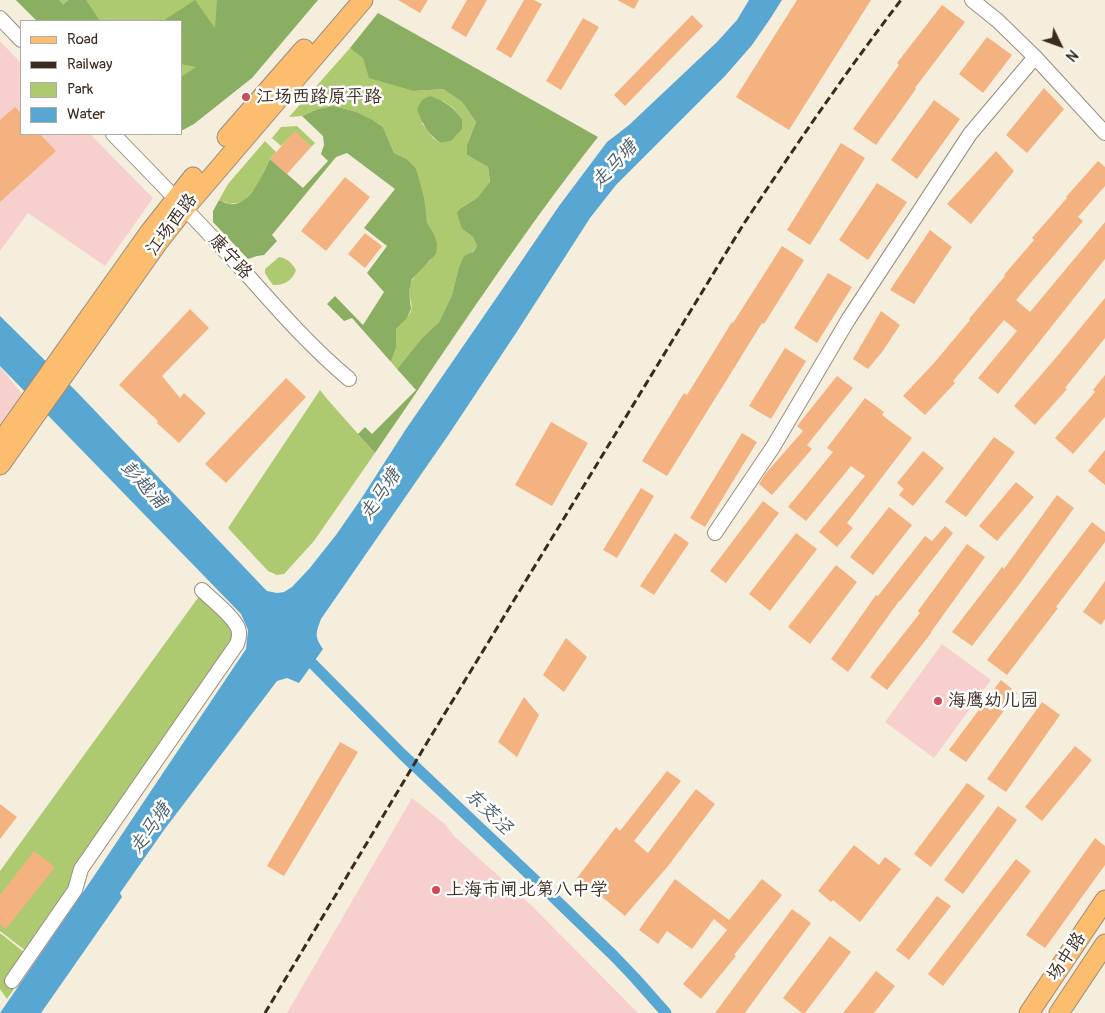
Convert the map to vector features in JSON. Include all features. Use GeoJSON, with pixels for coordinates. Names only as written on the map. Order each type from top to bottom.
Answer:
{"type":"FeatureCollection","features":[{"type":"Feature","properties":{"kind":"main road","name":"江场西路"},"geometry":{"type":"LineString","coordinates":[[0,465],[35,405],[72,353],[154,248],[180,203],[346,0]]}},
{"type":"Feature","properties":{"kind":"main road","name":"江场西路"},"geometry":{"type":"LineString","coordinates":[[180,203],[246,135],[362,0]]}},
{"type":"Feature","properties":{"kind":"main road","name":"江场西路"},"geometry":{"type":"LineString","coordinates":[[0,443],[35,405]]}},
{"type":"Feature","properties":{"kind":"main road","name":"场中路"},"geometry":{"type":"LineString","coordinates":[[1033,1011],[1105,900]]}},
{"type":"Feature","properties":{"kind":"main road","name":"场中路"},"geometry":{"type":"LineString","coordinates":[[1059,1013],[1105,944]]}},
{"type":"Feature","properties":{"kind":"street"},"geometry":{"type":"LineString","coordinates":[[972,0],[998,21],[1105,133]]}},
{"type":"Feature","properties":{"kind":"street"},"geometry":{"type":"LineString","coordinates":[[0,18],[20,39]]}},
{"type":"Feature","properties":{"kind":"street"},"geometry":{"type":"LineString","coordinates":[[715,533],[773,447],[848,320],[970,134],[1035,58]]}},
{"type":"Feature","properties":{"kind":"street","name":"康宁路"},"geometry":{"type":"LineString","coordinates":[[114,135],[330,363],[348,379]]}},
{"type":"Feature","properties":{"kind":"street"},"geometry":{"type":"LineString","coordinates":[[12,981],[76,890],[81,869],[237,644],[239,630],[234,620],[202,590]]}},
{"type":"Feature","properties":{"kind":"shaded area"},"geometry":{"type":"Polygon","coordinates":[[[0,41],[20,62],[20,135],[91,135],[153,198],[105,266],[28,213],[0,251],[0,41]]]}},
{"type":"Feature","properties":{"kind":"shaded area"},"geometry":{"type":"Polygon","coordinates":[[[0,367],[22,394],[0,424],[0,367]]]}},
{"type":"Feature","properties":{"kind":"shaded area","name":"海鹰幼儿园"},"geometry":{"type":"Polygon","coordinates":[[[942,644],[991,680],[934,758],[885,722],[942,644]]]}},
{"type":"Feature","properties":{"kind":"shaded area","name":"上海市闸北第八中学"},"geometry":{"type":"Polygon","coordinates":[[[412,798],[445,824],[454,836],[532,906],[638,1013],[287,1013],[412,798]]]}},
{"type":"Feature","properties":{"kind":"green space"},"geometry":{"type":"Polygon","coordinates":[[[16,0],[318,0],[182,130],[182,20],[36,20],[16,0]]]}},
{"type":"Feature","properties":{"kind":"green space"},"geometry":{"type":"Polygon","coordinates":[[[16,0],[59,0],[63,5],[69,0],[86,0],[99,20],[36,20],[16,0]]]}},
{"type":"Feature","properties":{"kind":"green space"},"geometry":{"type":"Polygon","coordinates":[[[195,0],[215,28],[217,0],[318,0],[252,78],[194,124],[182,130],[182,76],[196,67],[182,64],[182,20],[165,20],[195,0]]]}},
{"type":"Feature","properties":{"kind":"green space"},"geometry":{"type":"Polygon","coordinates":[[[378,13],[598,137],[512,253],[375,453],[358,434],[365,427],[372,434],[416,390],[397,369],[422,338],[439,322],[452,295],[458,270],[464,256],[473,252],[477,246],[473,237],[462,229],[457,213],[461,208],[477,198],[490,182],[488,167],[467,155],[467,145],[476,122],[462,102],[443,89],[414,91],[369,78],[363,58],[350,48],[378,13]]]}},
{"type":"Feature","properties":{"kind":"green space"},"geometry":{"type":"Polygon","coordinates":[[[350,48],[414,91],[443,89],[462,102],[476,122],[467,145],[467,155],[488,167],[490,183],[477,198],[461,208],[462,229],[473,237],[477,246],[458,270],[452,295],[439,322],[422,338],[397,369],[391,362],[396,348],[396,329],[411,311],[410,286],[417,273],[431,260],[434,234],[427,222],[416,168],[407,159],[394,153],[383,127],[357,112],[334,106],[318,109],[302,116],[289,117],[350,48]],[[443,101],[422,123],[433,138],[441,143],[451,141],[462,119],[453,108],[443,101]]]}},
{"type":"Feature","properties":{"kind":"green space"},"geometry":{"type":"Polygon","coordinates":[[[430,96],[448,105],[462,119],[462,129],[451,141],[441,143],[436,140],[421,119],[417,109],[422,100],[430,96]]]}},
{"type":"Feature","properties":{"kind":"green space"},"geometry":{"type":"Polygon","coordinates":[[[334,106],[357,112],[383,127],[394,153],[407,159],[416,168],[424,198],[427,222],[437,244],[436,254],[412,279],[409,291],[411,309],[407,318],[396,329],[396,348],[391,362],[352,318],[344,321],[327,304],[335,296],[363,325],[384,292],[367,273],[387,246],[364,228],[395,189],[347,153],[336,157],[272,235],[277,241],[264,255],[248,259],[213,222],[213,211],[219,200],[230,204],[237,204],[244,200],[255,188],[270,159],[303,188],[328,161],[321,154],[324,145],[323,136],[302,116],[318,109],[334,106]]]}},
{"type":"Feature","properties":{"kind":"green space"},"geometry":{"type":"Polygon","coordinates":[[[297,126],[315,143],[311,147],[295,132],[281,146],[272,138],[281,127],[297,126]]]}},
{"type":"Feature","properties":{"kind":"green space"},"geometry":{"type":"Polygon","coordinates":[[[265,141],[276,152],[270,159],[257,186],[243,202],[230,204],[219,200],[228,184],[265,141]]]}},
{"type":"Feature","properties":{"kind":"green space"},"geometry":{"type":"Polygon","coordinates":[[[279,257],[289,261],[296,270],[288,282],[273,285],[265,273],[265,269],[279,257]]]}},
{"type":"Feature","properties":{"kind":"green space"},"geometry":{"type":"Polygon","coordinates":[[[320,390],[375,453],[314,541],[284,574],[277,575],[268,571],[228,528],[320,390]]]}},
{"type":"Feature","properties":{"kind":"green space"},"geometry":{"type":"Polygon","coordinates":[[[200,595],[231,625],[232,639],[78,864],[69,889],[26,951],[0,931],[0,871],[200,595]]]}},
{"type":"Feature","properties":{"kind":"green space"},"geometry":{"type":"Polygon","coordinates":[[[0,933],[34,960],[7,999],[0,989],[0,933]]]}},
{"type":"Feature","properties":{"kind":"water"},"geometry":{"type":"Polygon","coordinates":[[[749,0],[782,0],[752,45],[725,76],[616,185],[590,218],[449,434],[321,619],[317,634],[318,641],[323,649],[299,683],[287,678],[277,681],[164,830],[120,893],[122,897],[41,1013],[0,1013],[246,649],[248,630],[241,614],[0,366],[0,316],[77,392],[267,591],[284,592],[292,587],[309,569],[336,535],[406,429],[559,206],[607,142],[629,125],[717,42],[737,20],[749,0]]]}},
{"type":"Feature","properties":{"kind":"building"},"geometry":{"type":"Polygon","coordinates":[[[398,0],[428,0],[420,13],[398,0]]]}},
{"type":"Feature","properties":{"kind":"building"},"geometry":{"type":"Polygon","coordinates":[[[467,0],[487,0],[466,37],[451,28],[467,0]]]}},
{"type":"Feature","properties":{"kind":"building"},"geometry":{"type":"Polygon","coordinates":[[[524,0],[534,0],[542,4],[511,58],[496,49],[524,0]]]}},
{"type":"Feature","properties":{"kind":"building"},"geometry":{"type":"Polygon","coordinates":[[[617,0],[639,0],[634,9],[617,0]]]}},
{"type":"Feature","properties":{"kind":"building"},"geometry":{"type":"Polygon","coordinates":[[[797,0],[871,0],[789,130],[736,97],[797,0]]]}},
{"type":"Feature","properties":{"kind":"building"},"geometry":{"type":"Polygon","coordinates":[[[942,5],[965,22],[915,88],[876,145],[853,129],[899,65],[897,63],[942,5]]]}},
{"type":"Feature","properties":{"kind":"building"},"geometry":{"type":"Polygon","coordinates":[[[692,15],[703,26],[625,106],[614,95],[692,15]]]}},
{"type":"Feature","properties":{"kind":"building"},"geometry":{"type":"Polygon","coordinates":[[[583,18],[599,27],[561,90],[546,81],[583,18]]]}},
{"type":"Feature","properties":{"kind":"building"},"geometry":{"type":"Polygon","coordinates":[[[987,37],[1012,55],[983,93],[959,74],[987,37]]]}},
{"type":"Feature","properties":{"kind":"building"},"geometry":{"type":"Polygon","coordinates":[[[1044,88],[1064,109],[1027,153],[1006,135],[1044,88]]]}},
{"type":"Feature","properties":{"kind":"building"},"geometry":{"type":"Polygon","coordinates":[[[934,100],[960,119],[917,179],[891,160],[934,100]]]}},
{"type":"Feature","properties":{"kind":"building"},"geometry":{"type":"Polygon","coordinates":[[[15,107],[20,112],[20,135],[41,135],[56,151],[0,202],[0,120],[15,107]]]}},
{"type":"Feature","properties":{"kind":"building"},"geometry":{"type":"Polygon","coordinates":[[[295,131],[311,147],[287,174],[270,159],[295,131]]]}},
{"type":"Feature","properties":{"kind":"building"},"geometry":{"type":"Polygon","coordinates":[[[841,143],[865,158],[810,245],[787,230],[841,143]]]}},
{"type":"Feature","properties":{"kind":"building"},"geometry":{"type":"Polygon","coordinates":[[[996,151],[1014,171],[971,224],[947,204],[996,151]]]}},
{"type":"Feature","properties":{"kind":"building"},"geometry":{"type":"Polygon","coordinates":[[[1098,161],[1105,167],[1105,186],[1078,217],[1083,221],[1016,300],[1030,312],[1105,222],[1105,259],[998,394],[978,378],[1017,331],[1004,320],[953,381],[955,383],[925,415],[903,396],[970,320],[1004,275],[1034,240],[1032,238],[1098,161]]]}},
{"type":"Feature","properties":{"kind":"building"},"geometry":{"type":"Polygon","coordinates":[[[345,177],[370,197],[326,251],[301,231],[345,177]]]}},
{"type":"Feature","properties":{"kind":"building"},"geometry":{"type":"Polygon","coordinates":[[[877,183],[907,202],[868,260],[839,240],[877,183]]]}},
{"type":"Feature","properties":{"kind":"building"},"geometry":{"type":"Polygon","coordinates":[[[930,230],[952,247],[914,304],[890,290],[930,230]]]}},
{"type":"Feature","properties":{"kind":"building"},"geometry":{"type":"Polygon","coordinates":[[[365,233],[382,246],[365,268],[348,254],[365,233]]]}},
{"type":"Feature","properties":{"kind":"building"},"geometry":{"type":"Polygon","coordinates":[[[782,246],[804,260],[764,324],[762,323],[667,476],[642,461],[684,393],[687,395],[782,246]]]}},
{"type":"Feature","properties":{"kind":"building"},"geometry":{"type":"Polygon","coordinates":[[[828,273],[852,287],[817,343],[794,328],[828,273]]]}},
{"type":"Feature","properties":{"kind":"building"},"geometry":{"type":"Polygon","coordinates":[[[1105,298],[1105,338],[1065,388],[1067,389],[1035,425],[1014,406],[1105,298]]]}},
{"type":"Feature","properties":{"kind":"building"},"geometry":{"type":"Polygon","coordinates":[[[190,309],[209,328],[162,376],[180,398],[184,393],[206,413],[179,443],[119,385],[190,309]]]}},
{"type":"Feature","properties":{"kind":"building"},"geometry":{"type":"Polygon","coordinates":[[[881,311],[900,325],[868,369],[853,359],[881,311]]]}},
{"type":"Feature","properties":{"kind":"building"},"geometry":{"type":"Polygon","coordinates":[[[785,348],[806,361],[771,419],[749,406],[785,348]]]}},
{"type":"Feature","properties":{"kind":"building"},"geometry":{"type":"Polygon","coordinates":[[[1105,375],[1105,417],[1073,454],[1055,438],[1095,392],[1093,390],[1105,375]]]}},
{"type":"Feature","properties":{"kind":"building"},"geometry":{"type":"Polygon","coordinates":[[[837,376],[853,388],[807,445],[812,449],[772,495],[759,484],[766,473],[803,431],[797,426],[837,376]]]}},
{"type":"Feature","properties":{"kind":"building"},"geometry":{"type":"Polygon","coordinates":[[[286,378],[306,397],[226,483],[205,464],[286,378]]]}},
{"type":"Feature","properties":{"kind":"building"},"geometry":{"type":"Polygon","coordinates":[[[865,398],[884,412],[882,415],[912,438],[847,523],[853,528],[837,547],[819,532],[865,476],[851,466],[806,521],[788,507],[833,452],[827,448],[865,398]]]}},
{"type":"Feature","properties":{"kind":"building"},"geometry":{"type":"Polygon","coordinates":[[[551,422],[588,443],[552,506],[515,485],[551,422]]]}},
{"type":"Feature","properties":{"kind":"building"},"geometry":{"type":"Polygon","coordinates":[[[742,433],[757,442],[705,527],[690,518],[742,433]]]}},
{"type":"Feature","properties":{"kind":"building"},"geometry":{"type":"Polygon","coordinates":[[[994,437],[1015,452],[966,517],[945,502],[994,437]]]}},
{"type":"Feature","properties":{"kind":"building"},"geometry":{"type":"Polygon","coordinates":[[[1105,450],[1105,485],[1088,471],[1105,450]]]}},
{"type":"Feature","properties":{"kind":"building"},"geometry":{"type":"Polygon","coordinates":[[[923,451],[944,468],[913,506],[899,495],[904,489],[897,483],[923,451]]]}},
{"type":"Feature","properties":{"kind":"building"},"geometry":{"type":"Polygon","coordinates":[[[1016,482],[1034,497],[997,541],[979,526],[1016,482]]]}},
{"type":"Feature","properties":{"kind":"building"},"geometry":{"type":"Polygon","coordinates":[[[641,488],[654,496],[617,558],[603,550],[641,488]]]}},
{"type":"Feature","properties":{"kind":"building"},"geometry":{"type":"Polygon","coordinates":[[[1057,495],[1074,508],[972,646],[952,632],[1002,567],[1004,569],[1057,495]]]}},
{"type":"Feature","properties":{"kind":"building"},"geometry":{"type":"Polygon","coordinates":[[[763,501],[779,513],[726,583],[710,571],[763,501]]]}},
{"type":"Feature","properties":{"kind":"building"},"geometry":{"type":"Polygon","coordinates":[[[889,507],[912,525],[873,575],[850,557],[889,507]]]}},
{"type":"Feature","properties":{"kind":"building"},"geometry":{"type":"Polygon","coordinates":[[[1092,522],[1105,532],[1105,542],[1007,675],[987,660],[1092,522]]]}},
{"type":"Feature","properties":{"kind":"building"},"geometry":{"type":"Polygon","coordinates":[[[945,526],[953,533],[899,601],[848,672],[831,659],[876,595],[878,596],[925,536],[932,541],[945,526]]]}},
{"type":"Feature","properties":{"kind":"building"},"geometry":{"type":"Polygon","coordinates":[[[675,533],[689,543],[654,595],[640,586],[675,533]]]}},
{"type":"Feature","properties":{"kind":"building"},"geometry":{"type":"Polygon","coordinates":[[[796,533],[817,549],[770,611],[749,594],[796,533]]]}},
{"type":"Feature","properties":{"kind":"building"},"geometry":{"type":"Polygon","coordinates":[[[967,544],[985,557],[931,633],[887,690],[870,677],[920,613],[918,611],[967,544]]]}},
{"type":"Feature","properties":{"kind":"building"},"geometry":{"type":"Polygon","coordinates":[[[836,565],[857,582],[810,644],[788,627],[836,565]]]}},
{"type":"Feature","properties":{"kind":"building"},"geometry":{"type":"Polygon","coordinates":[[[1105,581],[1105,619],[1101,625],[1083,612],[1105,581]]]}},
{"type":"Feature","properties":{"kind":"building"},"geometry":{"type":"Polygon","coordinates":[[[566,638],[587,657],[564,692],[543,675],[566,638]]]}},
{"type":"Feature","properties":{"kind":"building"},"geometry":{"type":"Polygon","coordinates":[[[1001,680],[1017,693],[966,762],[949,750],[1001,680]]]}},
{"type":"Feature","properties":{"kind":"building"},"geometry":{"type":"Polygon","coordinates":[[[524,697],[539,715],[517,757],[498,742],[524,697]]]}},
{"type":"Feature","properties":{"kind":"building"},"geometry":{"type":"Polygon","coordinates":[[[1042,702],[1060,715],[1006,792],[987,779],[1042,702]]]}},
{"type":"Feature","properties":{"kind":"building"},"geometry":{"type":"Polygon","coordinates":[[[340,742],[358,752],[284,876],[267,866],[340,742]]]}},
{"type":"Feature","properties":{"kind":"building"},"geometry":{"type":"Polygon","coordinates":[[[1075,746],[1092,760],[1042,821],[1025,807],[1075,746]]]}},
{"type":"Feature","properties":{"kind":"building"},"geometry":{"type":"Polygon","coordinates":[[[667,771],[681,781],[634,841],[648,853],[696,789],[715,804],[668,866],[625,916],[577,878],[616,827],[620,831],[667,771]]]}},
{"type":"Feature","properties":{"kind":"building"},"geometry":{"type":"Polygon","coordinates":[[[967,783],[985,796],[931,867],[914,854],[967,783]]]}},
{"type":"Feature","properties":{"kind":"building"},"geometry":{"type":"Polygon","coordinates":[[[0,804],[17,817],[0,839],[0,804]]]}},
{"type":"Feature","properties":{"kind":"building"},"geometry":{"type":"Polygon","coordinates":[[[998,806],[1017,820],[963,894],[944,880],[998,806]]]}},
{"type":"Feature","properties":{"kind":"building"},"geometry":{"type":"Polygon","coordinates":[[[1095,838],[1105,846],[1105,865],[1045,948],[1026,935],[1095,838]]]}},
{"type":"Feature","properties":{"kind":"building"},"geometry":{"type":"Polygon","coordinates":[[[854,845],[879,865],[885,857],[901,869],[860,922],[833,900],[831,902],[818,891],[854,845]]]}},
{"type":"Feature","properties":{"kind":"building"},"geometry":{"type":"Polygon","coordinates":[[[34,851],[55,867],[6,929],[0,924],[0,895],[34,851]]]}},
{"type":"Feature","properties":{"kind":"building"},"geometry":{"type":"Polygon","coordinates":[[[1016,859],[1031,871],[943,986],[928,974],[1016,859]]]}},
{"type":"Feature","properties":{"kind":"building"},"geometry":{"type":"Polygon","coordinates":[[[675,879],[729,920],[762,879],[782,895],[701,999],[683,984],[727,930],[714,919],[692,949],[667,931],[658,944],[639,930],[675,879]]]}},
{"type":"Feature","properties":{"kind":"building"},"geometry":{"type":"Polygon","coordinates":[[[937,896],[951,906],[909,960],[896,950],[937,896]]]}},
{"type":"Feature","properties":{"kind":"building"},"geometry":{"type":"Polygon","coordinates":[[[792,909],[811,923],[745,1013],[715,1013],[792,909]]]}},
{"type":"Feature","properties":{"kind":"building"},"geometry":{"type":"Polygon","coordinates":[[[830,936],[851,952],[805,1013],[802,1013],[783,998],[830,936]]]}},
{"type":"Feature","properties":{"kind":"building"},"geometry":{"type":"Polygon","coordinates":[[[876,971],[895,986],[874,1013],[843,1013],[876,971]]]}},
{"type":"Feature","properties":{"kind":"waterway","name":"东茭泾"},"geometry":{"type":"LineString","coordinates":[[303,654],[402,754],[614,956],[666,1013]]}},
{"type":"Feature","properties":{"kind":"railway"},"geometry":{"type":"LineString","coordinates":[[265,1013],[428,741],[743,225],[820,111],[901,0]]}},
{"type":"Feature","properties":{"kind":"place","name":"江场西路原平路"},"geometry":{"type":"Point","coordinates":[246,97]}},
{"type":"Feature","properties":{"kind":"place","name":"海鹰幼儿园"},"geometry":{"type":"Point","coordinates":[938,701]}},
{"type":"Feature","properties":{"kind":"place","name":"上海市闸北第八中学"},"geometry":{"type":"Point","coordinates":[436,890]}},
{"type":"Feature","properties":{"kind":"water label","name":"走马塘"},"geometry":{"type":"Point","coordinates":[615,165]}},
{"type":"Feature","properties":{"kind":"water label","name":"彭越浦"},"geometry":{"type":"Point","coordinates":[143,485]}},
{"type":"Feature","properties":{"kind":"water label","name":"走马塘"},"geometry":{"type":"Point","coordinates":[381,495]}},
{"type":"Feature","properties":{"kind":"water label","name":"走马塘"},"geometry":{"type":"Point","coordinates":[151,829]}}]}
